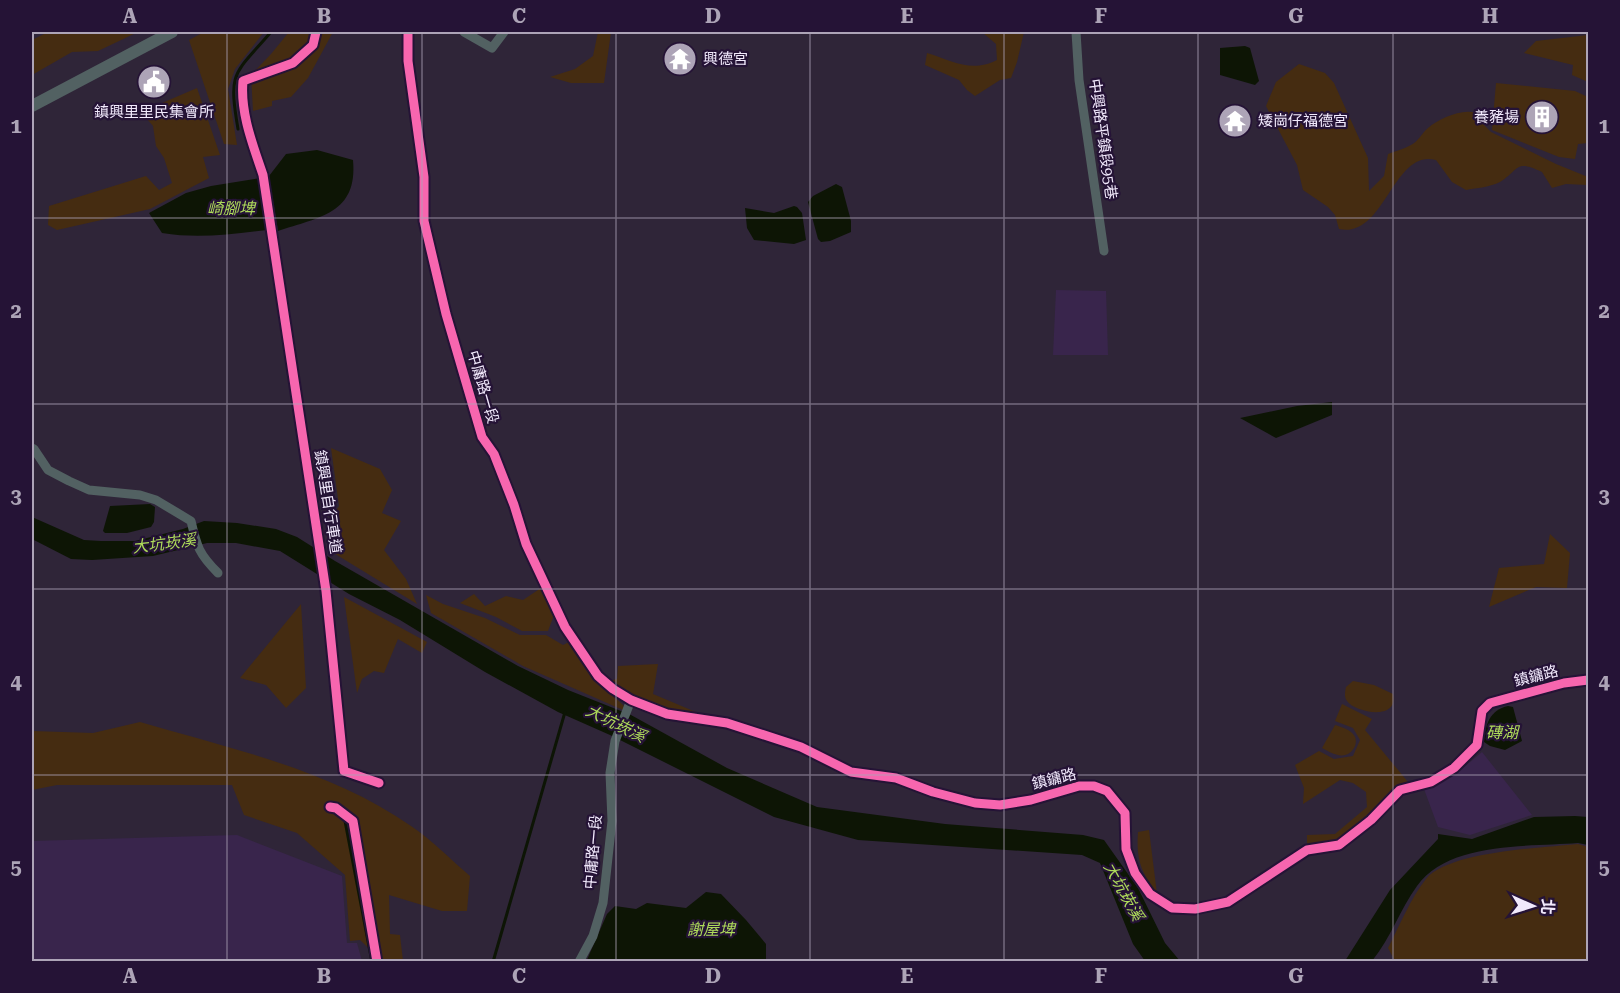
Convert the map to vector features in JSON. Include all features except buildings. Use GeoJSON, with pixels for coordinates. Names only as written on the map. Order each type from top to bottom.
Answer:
{"type":"FeatureCollection","features":[{"type":"Feature","properties":{"kind":"street"},"geometry":{"type":"LineString","coordinates":[[32,106],[172,32]]}},
{"type":"Feature","properties":{"kind":"street","name":"中庸路一段"},"geometry":{"type":"LineString","coordinates":[[408,32],[408,61],[424,177],[424,221],[446,314],[482,437],[494,454],[526,544],[565,627],[598,676],[629,705],[615,741],[610,773],[612,820],[603,903],[593,936],[579,962]]}},
{"type":"Feature","properties":{"kind":"street"},"geometry":{"type":"LineString","coordinates":[[464,32],[492,48],[504,32]]}},
{"type":"Feature","properties":{"kind":"street","name":"中興路平鎮段95巷"},"geometry":{"type":"LineString","coordinates":[[1076,32],[1079,80],[1104,251]]}},
{"type":"Feature","properties":{"kind":"street"},"geometry":{"type":"LineString","coordinates":[[32,448],[48,470],[69,481],[89,490],[140,495],[156,500],[191,521],[197,548],[218,573]]}},
{"type":"Feature","properties":{"kind":"street","name":"鎮鏞路"},"geometry":{"type":"LineString","coordinates":[[629,705],[667,714],[727,723],[791,743],[851,772],[896,778],[933,792],[975,803],[1000,805],[1031,800],[1079,786],[1094,786],[1107,791],[1125,813],[1126,849],[1135,873],[1150,894],[1172,908],[1195,909],[1228,902],[1307,850],[1339,845],[1371,820],[1400,790],[1431,782],[1454,768],[1477,745],[1482,711],[1490,704],[1564,684],[1588,680]]}},
{"type":"Feature","properties":{"kind":"shaded area"},"geometry":{"type":"Polygon","coordinates":[[[45,32],[138,32],[98,51],[72,52],[32,75],[32,40],[45,32]]]}},
{"type":"Feature","properties":{"kind":"shaded area"},"geometry":{"type":"Polygon","coordinates":[[[204,32],[264,32],[235,69],[228,89],[237,145],[224,144],[189,40],[204,32]]]}},
{"type":"Feature","properties":{"kind":"shaded area"},"geometry":{"type":"Polygon","coordinates":[[[289,32],[333,32],[308,78],[291,97],[272,101],[272,106],[253,111],[251,75],[289,32]]]}},
{"type":"Feature","properties":{"kind":"shaded area"},"geometry":{"type":"Polygon","coordinates":[[[598,32],[611,32],[604,83],[571,83],[550,77],[575,69],[593,56],[598,32]]]}},
{"type":"Feature","properties":{"kind":"shaded area"},"geometry":{"type":"Polygon","coordinates":[[[982,32],[1024,32],[1011,78],[1000,80],[975,96],[959,80],[925,65],[927,53],[970,66],[988,64],[997,60],[996,44],[982,32]]]}},
{"type":"Feature","properties":{"kind":"shaded area"},"geometry":{"type":"Polygon","coordinates":[[[1588,35],[1588,82],[1572,75],[1573,65],[1524,53],[1536,41],[1588,35]]]}},
{"type":"Feature","properties":{"kind":"shaded area"},"geometry":{"type":"Polygon","coordinates":[[[1299,64],[1325,73],[1334,83],[1368,158],[1369,191],[1384,176],[1388,154],[1413,144],[1439,120],[1453,114],[1468,112],[1481,115],[1483,124],[1491,132],[1588,177],[1588,185],[1566,184],[1552,188],[1542,172],[1522,166],[1496,184],[1466,190],[1452,182],[1436,160],[1421,160],[1409,167],[1368,221],[1355,228],[1339,229],[1335,215],[1328,207],[1303,190],[1297,165],[1266,106],[1276,82],[1299,64]]]}},
{"type":"Feature","properties":{"kind":"shaded area","name":"養豬場"},"geometry":{"type":"Polygon","coordinates":[[[1496,83],[1575,91],[1588,97],[1588,143],[1578,144],[1575,159],[1559,157],[1492,130],[1496,83]]]}},
{"type":"Feature","properties":{"kind":"shaded area"},"geometry":{"type":"Polygon","coordinates":[[[197,88],[220,155],[203,157],[209,178],[150,209],[57,230],[48,225],[49,206],[146,176],[159,190],[172,183],[164,158],[156,146],[153,126],[141,112],[197,88]]]}},
{"type":"Feature","properties":{"kind":"shaded area"},"geometry":{"type":"Polygon","coordinates":[[[1056,290],[1106,291],[1108,355],[1053,355],[1056,290]]]}},
{"type":"Feature","properties":{"kind":"shaded area"},"geometry":{"type":"Polygon","coordinates":[[[331,448],[380,469],[392,490],[382,513],[401,521],[384,550],[406,579],[417,604],[332,552],[338,537],[330,520],[339,506],[331,448]]]}},
{"type":"Feature","properties":{"kind":"shaded area"},"geometry":{"type":"Polygon","coordinates":[[[1550,534],[1570,553],[1567,588],[1536,587],[1489,607],[1499,568],[1544,564],[1550,534]]]}},
{"type":"Feature","properties":{"kind":"shaded area"},"geometry":{"type":"Polygon","coordinates":[[[541,588],[554,615],[548,631],[522,631],[496,617],[460,603],[474,594],[485,606],[506,596],[523,600],[541,588]]]}},
{"type":"Feature","properties":{"kind":"shaded area"},"geometry":{"type":"Polygon","coordinates":[[[426,595],[443,604],[485,618],[520,635],[546,635],[563,645],[569,642],[594,680],[624,706],[623,710],[523,666],[431,613],[426,595]]]}},
{"type":"Feature","properties":{"kind":"shaded area"},"geometry":{"type":"Polygon","coordinates":[[[344,597],[427,642],[422,653],[398,639],[384,673],[374,671],[362,679],[357,693],[344,597]]]}},
{"type":"Feature","properties":{"kind":"shaded area"},"geometry":{"type":"Polygon","coordinates":[[[301,604],[306,688],[286,708],[266,685],[240,678],[301,604]]]}},
{"type":"Feature","properties":{"kind":"shaded area"},"geometry":{"type":"Polygon","coordinates":[[[658,664],[653,694],[710,718],[668,711],[609,681],[617,679],[618,666],[658,664]]]}},
{"type":"Feature","properties":{"kind":"shaded area"},"geometry":{"type":"Polygon","coordinates":[[[1353,681],[1374,685],[1393,694],[1393,703],[1383,711],[1375,712],[1351,705],[1345,693],[1346,687],[1353,681]]]}},
{"type":"Feature","properties":{"kind":"shaded area"},"geometry":{"type":"Polygon","coordinates":[[[1342,704],[1372,719],[1365,730],[1408,782],[1396,786],[1338,840],[1307,846],[1307,835],[1335,834],[1367,807],[1366,792],[1353,783],[1340,780],[1303,804],[1304,788],[1295,765],[1319,751],[1334,759],[1353,756],[1360,740],[1353,728],[1335,721],[1342,704]]]}},
{"type":"Feature","properties":{"kind":"shaded area"},"geometry":{"type":"Polygon","coordinates":[[[140,722],[280,763],[348,790],[380,807],[419,832],[470,876],[467,911],[442,911],[389,895],[390,934],[400,935],[403,961],[382,961],[360,940],[350,941],[345,875],[297,833],[244,815],[232,785],[57,785],[32,790],[32,731],[93,733],[140,722]]]}},
{"type":"Feature","properties":{"kind":"shaded area"},"geometry":{"type":"Polygon","coordinates":[[[1335,725],[1354,734],[1355,746],[1347,754],[1336,754],[1322,748],[1335,725]]]}},
{"type":"Feature","properties":{"kind":"shaded area"},"geometry":{"type":"Polygon","coordinates":[[[1482,752],[1532,815],[1470,835],[1438,827],[1424,789],[1456,774],[1482,752]]]}},
{"type":"Feature","properties":{"kind":"shaded area"},"geometry":{"type":"Polygon","coordinates":[[[1149,830],[1157,894],[1143,872],[1138,850],[1138,832],[1149,830]]]}},
{"type":"Feature","properties":{"kind":"shaded area"},"geometry":{"type":"Polygon","coordinates":[[[237,835],[342,876],[347,943],[357,943],[362,961],[32,961],[32,841],[237,835]]]}},
{"type":"Feature","properties":{"kind":"shaded area"},"geometry":{"type":"Polygon","coordinates":[[[1578,844],[1588,847],[1588,961],[1395,961],[1388,948],[1415,895],[1426,879],[1438,870],[1454,862],[1497,852],[1578,844]]]}},
{"type":"Feature","properties":{"kind":"water"},"geometry":{"type":"Polygon","coordinates":[[[1245,46],[1250,48],[1259,81],[1255,85],[1220,75],[1220,48],[1245,46]]]}},
{"type":"Feature","properties":{"kind":"water","name":"崎腳埤"},"geometry":{"type":"Polygon","coordinates":[[[317,150],[353,160],[353,178],[349,192],[342,203],[321,217],[278,231],[269,176],[286,154],[317,150]]]}},
{"type":"Feature","properties":{"kind":"water","name":"崎腳埤"},"geometry":{"type":"Polygon","coordinates":[[[261,178],[267,230],[202,236],[162,233],[149,213],[186,193],[211,186],[261,178]]]}},
{"type":"Feature","properties":{"kind":"water"},"geometry":{"type":"Polygon","coordinates":[[[836,184],[842,187],[851,221],[851,232],[830,241],[821,242],[818,239],[808,202],[813,196],[836,184]]]}},
{"type":"Feature","properties":{"kind":"water"},"geometry":{"type":"Polygon","coordinates":[[[794,206],[802,213],[806,240],[794,244],[754,240],[747,228],[745,208],[774,213],[794,206]]]}},
{"type":"Feature","properties":{"kind":"water"},"geometry":{"type":"Polygon","coordinates":[[[1332,402],[1332,415],[1276,438],[1240,418],[1297,406],[1332,402]]]}},
{"type":"Feature","properties":{"kind":"water"},"geometry":{"type":"Polygon","coordinates":[[[150,504],[155,507],[154,522],[151,527],[127,533],[105,533],[103,531],[110,506],[150,504]]]}},
{"type":"Feature","properties":{"kind":"water","name":"大坑崁溪"},"geometry":{"type":"Polygon","coordinates":[[[32,517],[84,540],[101,541],[135,541],[183,529],[204,521],[276,529],[297,537],[518,666],[568,690],[631,715],[727,768],[817,807],[945,824],[1083,835],[1104,840],[1138,888],[1165,943],[1180,961],[1145,961],[1133,944],[1100,863],[1082,855],[858,840],[774,817],[610,735],[558,712],[485,672],[400,620],[349,594],[280,551],[236,543],[207,543],[153,556],[71,559],[32,539],[32,517]]]}},
{"type":"Feature","properties":{"kind":"water","name":"磚湖"},"geometry":{"type":"Polygon","coordinates":[[[1508,706],[1513,707],[1522,741],[1505,750],[1484,742],[1486,729],[1493,714],[1508,706]]]}},
{"type":"Feature","properties":{"kind":"water"},"geometry":{"type":"Polygon","coordinates":[[[1534,817],[1588,817],[1588,845],[1578,843],[1514,846],[1469,854],[1449,861],[1431,871],[1417,886],[1385,943],[1372,961],[1345,961],[1390,890],[1438,839],[1438,834],[1472,839],[1534,817]]]}},
{"type":"Feature","properties":{"kind":"water","name":"謝屋埤"},"geometry":{"type":"Polygon","coordinates":[[[706,892],[721,894],[746,920],[766,944],[766,961],[586,962],[607,914],[615,906],[636,909],[647,903],[686,908],[706,892]]]}},
{"type":"Feature","properties":{"kind":"waterway"},"geometry":{"type":"LineString","coordinates":[[238,129],[234,95],[237,74],[271,32]]}},
{"type":"Feature","properties":{"kind":"waterway"},"geometry":{"type":"LineString","coordinates":[[493,962],[565,712]]}},
{"type":"Feature","properties":{"kind":"waterway"},"geometry":{"type":"LineString","coordinates":[[345,821],[372,962]]}},
{"type":"Feature","properties":{"kind":"cycle path","name":"鎮興里自行車道"},"geometry":{"type":"LineString","coordinates":[[316,32],[313,45],[293,63],[243,81],[243,105],[263,175],[326,591],[344,771],[379,783]]}},
{"type":"Feature","properties":{"kind":"cycle path"},"geometry":{"type":"LineString","coordinates":[[408,32],[408,61],[424,177],[424,221],[446,314],[482,437],[494,454],[526,544],[565,627],[598,676],[631,700],[667,714],[727,723],[801,747],[851,772],[896,778],[933,792],[975,803],[1000,805],[1031,800],[1079,786],[1094,786],[1107,791],[1125,813],[1126,849],[1135,873],[1150,894],[1172,908],[1195,909],[1228,902],[1307,850],[1339,845],[1371,820],[1400,790],[1431,782],[1454,768],[1477,745],[1482,711],[1490,703],[1564,683],[1588,680]]}},
{"type":"Feature","properties":{"kind":"cycle path"},"geometry":{"type":"LineString","coordinates":[[330,807],[336,808],[353,821],[377,962]]}},
{"type":"Feature","properties":{"kind":"place","name":"興德宮"},"geometry":{"type":"Point","coordinates":[680,59]}},
{"type":"Feature","properties":{"kind":"place","name":"鎮興里里民集會所"},"geometry":{"type":"Point","coordinates":[154,82]}},
{"type":"Feature","properties":{"kind":"place","name":"養豬場"},"geometry":{"type":"Point","coordinates":[1542,117]}},
{"type":"Feature","properties":{"kind":"place","name":"矮崗仔福德宮"},"geometry":{"type":"Point","coordinates":[1235,121]}}]}
